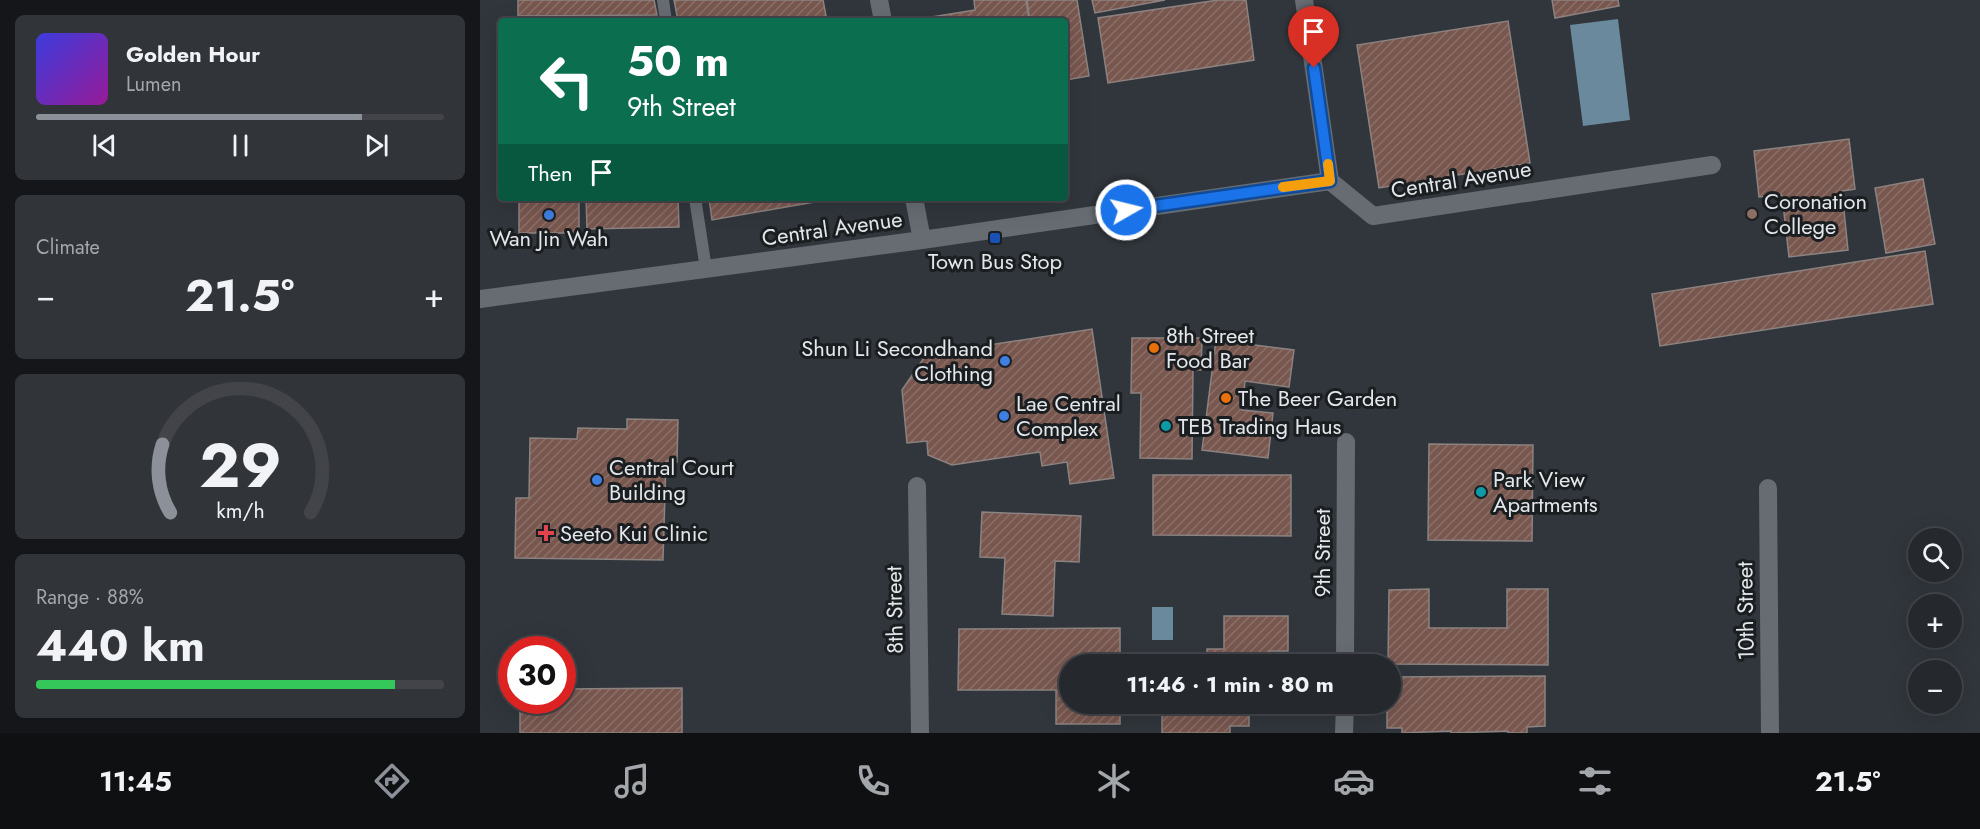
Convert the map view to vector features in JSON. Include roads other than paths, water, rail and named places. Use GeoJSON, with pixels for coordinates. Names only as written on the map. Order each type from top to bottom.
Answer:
{"type":"FeatureCollection","features":[{"type":"Feature","properties":{"kind":"street"},"geometry":{"type":"LineString","coordinates":[[879,0],[882,18]]}},
{"type":"Feature","properties":{"kind":"street"},"geometry":{"type":"LineString","coordinates":[[1304,0],[1330,181]]}},
{"type":"Feature","properties":{"kind":"street","name":"Central Avenue"},"geometry":{"type":"LineString","coordinates":[[480,299],[922,240],[1330,181],[1373,216],[1712,165]]}},
{"type":"Feature","properties":{"kind":"street"},"geometry":{"type":"LineString","coordinates":[[915,201],[922,240]]}},
{"type":"Feature","properties":{"kind":"street","name":"9th Street"},"geometry":{"type":"LineString","coordinates":[[1345,654],[1346,442]]}},
{"type":"Feature","properties":{"kind":"street","name":"8th Street"},"geometry":{"type":"LineString","coordinates":[[917,486],[920,733]]}},
{"type":"Feature","properties":{"kind":"street","name":"10th Street"},"geometry":{"type":"LineString","coordinates":[[1768,488],[1770,733]]}},
{"type":"Feature","properties":{"kind":"street"},"geometry":{"type":"LineString","coordinates":[[1344,733],[1345,714]]}},
{"type":"Feature","properties":{"kind":"lane"},"geometry":{"type":"LineString","coordinates":[[663,0],[666,18]]}},
{"type":"Feature","properties":{"kind":"lane"},"geometry":{"type":"LineString","coordinates":[[695,201],[706,269]]}},
{"type":"Feature","properties":{"kind":"water"},"geometry":{"type":"Polygon","coordinates":[[[1618,19],[1630,120],[1583,126],[1570,25],[1618,19]]]}},
{"type":"Feature","properties":{"kind":"water"},"geometry":{"type":"Polygon","coordinates":[[[1152,607],[1173,607],[1173,640],[1152,640],[1152,607]]]}},
{"type":"Feature","properties":{"kind":"place","name":"Coronation College"},"geometry":{"type":"Point","coordinates":[1752,214]}},
{"type":"Feature","properties":{"kind":"place","name":"Wan Jin Wah"},"geometry":{"type":"Point","coordinates":[549,215]}},
{"type":"Feature","properties":{"kind":"place","name":"Town Bus Stop"},"geometry":{"type":"Point","coordinates":[995,238]}},
{"type":"Feature","properties":{"kind":"place","name":"8th Street Food Bar"},"geometry":{"type":"Point","coordinates":[1154,348]}},
{"type":"Feature","properties":{"kind":"place","name":"Shun Li Secondhand Clothing"},"geometry":{"type":"Point","coordinates":[1005,361]}},
{"type":"Feature","properties":{"kind":"place","name":"The Beer Garden"},"geometry":{"type":"Point","coordinates":[1226,398]}},
{"type":"Feature","properties":{"kind":"place","name":"Lae Central Complex"},"geometry":{"type":"Point","coordinates":[1004,416]}},
{"type":"Feature","properties":{"kind":"place","name":"TEB Trading Haus"},"geometry":{"type":"Point","coordinates":[1166,426]}},
{"type":"Feature","properties":{"kind":"place","name":"Central Court Building"},"geometry":{"type":"Point","coordinates":[597,480]}},
{"type":"Feature","properties":{"kind":"place","name":"Park View Apartments"},"geometry":{"type":"Point","coordinates":[1481,492]}},
{"type":"Feature","properties":{"kind":"place","name":"Seeto Kui Clinic"},"geometry":{"type":"Point","coordinates":[546,533]}}]}
